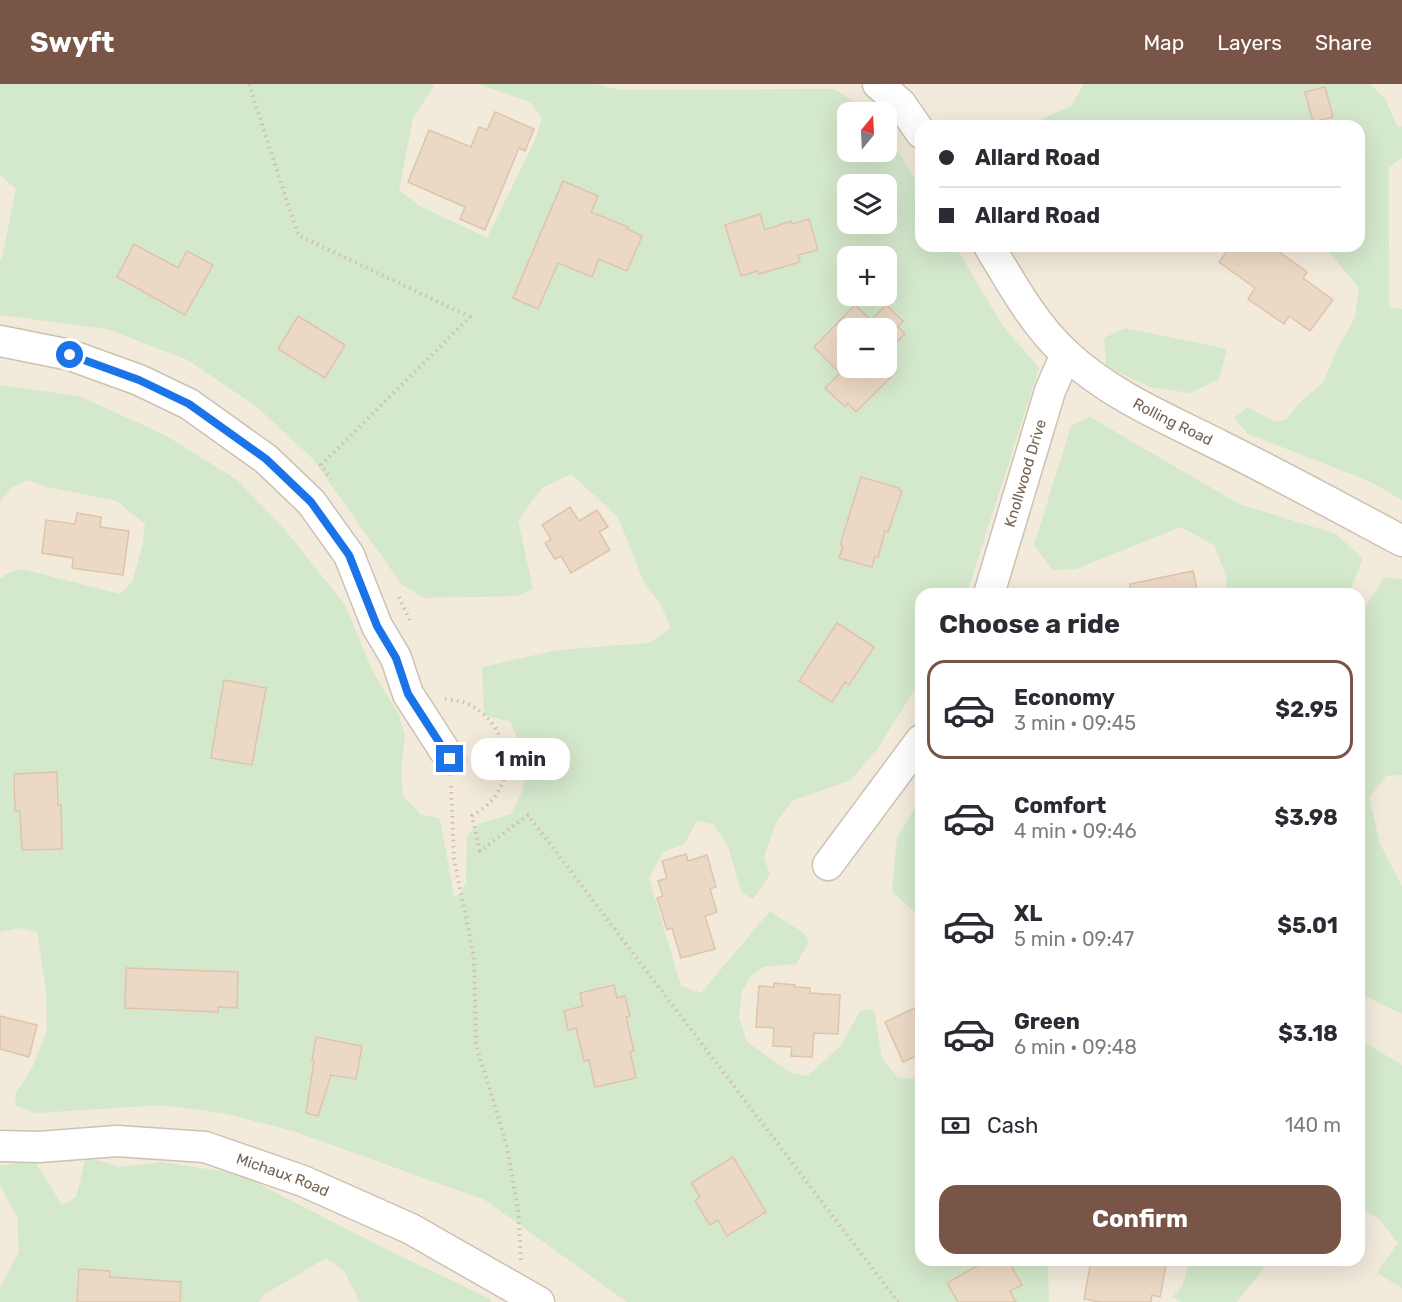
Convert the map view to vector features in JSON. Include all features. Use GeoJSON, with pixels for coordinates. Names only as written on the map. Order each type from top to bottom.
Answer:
{"type":"FeatureCollection","features":[{"type":"Feature","properties":{"kind":"street"},"geometry":{"type":"LineString","coordinates":[[878,84],[901,104],[915,124]]}},
{"type":"Feature","properties":{"kind":"street","name":"Rolling Road"},"geometry":{"type":"LineString","coordinates":[[993,252],[1031,316],[1066,354],[1121,395],[1402,541]]}},
{"type":"Feature","properties":{"kind":"street"},"geometry":{"type":"LineString","coordinates":[[0,341],[70,355],[139,380],[189,404],[266,459],[311,502],[349,555],[377,626],[396,658],[408,694],[450,759]]}},
{"type":"Feature","properties":{"kind":"street","name":"Knollwood Drive"},"geometry":{"type":"LineString","coordinates":[[990,588],[1050,391],[1066,354]]}},
{"type":"Feature","properties":{"kind":"street"},"geometry":{"type":"LineString","coordinates":[[828,865],[915,748]]}},
{"type":"Feature","properties":{"kind":"street","name":"Michaux Road"},"geometry":{"type":"LineString","coordinates":[[0,1146],[39,1147],[117,1141],[205,1148],[303,1181],[411,1229],[530,1297]]}},
{"type":"Feature","properties":{"kind":"path"},"geometry":{"type":"LineString","coordinates":[[249,84],[298,236],[471,317],[321,465],[335,483]]}},
{"type":"Feature","properties":{"kind":"path"},"geometry":{"type":"LineString","coordinates":[[398,596],[414,628]]}},
{"type":"Feature","properties":{"kind":"path"},"geometry":{"type":"LineString","coordinates":[[438,694],[445,699],[466,703],[480,710],[495,725],[504,743],[505,776],[498,793],[472,816],[480,851],[528,815],[898,1302]]}},
{"type":"Feature","properties":{"kind":"path"},"geometry":{"type":"LineString","coordinates":[[450,759],[454,860],[474,957],[476,1044],[507,1147],[530,1297]]}},
{"type":"Feature","properties":{"kind":"shaded area"},"geometry":{"type":"Polygon","coordinates":[[[0,84],[1402,84],[1402,1302],[0,1302],[0,84]]]}},
{"type":"Feature","properties":{"kind":"green space"},"geometry":{"type":"Polygon","coordinates":[[[0,84],[435,84],[413,119],[399,190],[420,206],[487,238],[535,140],[542,118],[530,102],[478,84],[596,84],[619,90],[834,89],[855,102],[837,102],[837,162],[897,162],[897,150],[915,179],[915,252],[959,252],[1003,326],[1039,368],[969,588],[915,588],[915,689],[877,749],[851,780],[792,801],[776,823],[764,857],[770,875],[753,899],[741,892],[728,846],[713,824],[697,821],[685,843],[662,853],[649,878],[681,986],[701,993],[770,911],[805,934],[809,942],[796,964],[764,967],[751,976],[742,991],[739,1017],[747,1042],[791,1073],[808,1076],[840,1046],[861,1010],[874,1010],[882,1058],[898,1078],[915,1079],[915,1266],[1048,1266],[1049,1302],[627,1302],[485,1200],[293,1131],[227,1114],[163,1105],[37,1113],[16,1106],[15,1095],[33,1066],[47,1031],[46,990],[37,932],[18,928],[0,932],[0,579],[8,573],[22,569],[120,594],[132,582],[143,544],[145,524],[117,501],[48,487],[27,480],[13,487],[0,501],[0,385],[79,396],[165,435],[237,480],[287,532],[345,605],[372,670],[398,713],[405,735],[401,772],[403,796],[420,814],[440,819],[454,896],[459,895],[466,883],[467,836],[478,824],[511,814],[523,790],[527,758],[510,722],[484,715],[482,667],[557,650],[649,643],[671,628],[660,603],[645,585],[618,517],[571,474],[542,488],[518,520],[533,589],[518,596],[425,598],[402,585],[313,459],[257,407],[188,360],[107,329],[0,315],[0,259],[16,189],[0,175],[0,84]]]}},
{"type":"Feature","properties":{"kind":"green space"},"geometry":{"type":"Polygon","coordinates":[[[1084,84],[1370,84],[1385,99],[1398,127],[1402,126],[1402,158],[1389,167],[1389,307],[1402,309],[1402,500],[1369,481],[1248,434],[1234,418],[1248,407],[1275,422],[1287,419],[1301,401],[1323,383],[1336,352],[1355,317],[1359,288],[1329,252],[1365,252],[1365,120],[1040,120],[1071,106],[1084,84]]]}},
{"type":"Feature","properties":{"kind":"green space"},"geometry":{"type":"Polygon","coordinates":[[[1125,328],[1227,349],[1219,379],[1191,393],[1153,388],[1106,367],[1104,338],[1125,328]]]}},
{"type":"Feature","properties":{"kind":"green space"},"geometry":{"type":"Polygon","coordinates":[[[1090,417],[1239,504],[1336,534],[1363,559],[1351,588],[1226,588],[1227,580],[1215,546],[1181,527],[1076,569],[1053,570],[1034,545],[1071,426],[1090,417]]]}},
{"type":"Feature","properties":{"kind":"green space"},"geometry":{"type":"Polygon","coordinates":[[[1385,577],[1402,579],[1402,775],[1386,776],[1369,798],[1380,844],[1402,886],[1402,1014],[1365,996],[1365,607],[1385,577]]]}},
{"type":"Feature","properties":{"kind":"green space"},"geometry":{"type":"Polygon","coordinates":[[[915,807],[915,912],[892,891],[897,838],[915,807]]]}},
{"type":"Feature","properties":{"kind":"green space"},"geometry":{"type":"Polygon","coordinates":[[[1365,1043],[1402,1065],[1402,1288],[1377,1273],[1398,1243],[1380,1220],[1365,1210],[1365,1043]]]}},
{"type":"Feature","properties":{"kind":"green space"},"geometry":{"type":"Polygon","coordinates":[[[86,1157],[120,1167],[162,1162],[239,1174],[490,1299],[490,1302],[360,1302],[344,1271],[326,1258],[265,1294],[259,1302],[0,1302],[0,1288],[19,1252],[17,1216],[0,1186],[0,1166],[34,1160],[62,1205],[76,1197],[86,1157]]]}},
{"type":"Feature","properties":{"kind":"green space"},"geometry":{"type":"Polygon","coordinates":[[[1188,1266],[1264,1266],[1237,1302],[1181,1302],[1172,1297],[1182,1287],[1188,1266]]]}},
{"type":"Feature","properties":{"kind":"building"},"geometry":{"type":"Polygon","coordinates":[[[1325,87],[1333,117],[1312,120],[1305,92],[1325,87]]]}},
{"type":"Feature","properties":{"kind":"building"},"geometry":{"type":"Polygon","coordinates":[[[495,112],[534,129],[525,151],[519,148],[485,230],[460,219],[465,207],[408,182],[429,130],[471,147],[479,127],[487,130],[495,112]]]}},
{"type":"Feature","properties":{"kind":"building"},"geometry":{"type":"Polygon","coordinates":[[[563,181],[598,196],[591,212],[628,227],[627,229],[642,236],[627,271],[599,259],[592,277],[558,263],[538,309],[513,298],[563,181]]]}},
{"type":"Feature","properties":{"kind":"building"},"geometry":{"type":"Polygon","coordinates":[[[760,214],[765,230],[791,221],[792,224],[809,219],[818,250],[798,255],[800,262],[759,274],[758,271],[741,276],[725,225],[760,214]]]}},
{"type":"Feature","properties":{"kind":"building"},"geometry":{"type":"Polygon","coordinates":[[[134,244],[178,268],[187,251],[213,265],[185,315],[117,277],[134,244]]]}},
{"type":"Feature","properties":{"kind":"building"},"geometry":{"type":"Polygon","coordinates":[[[1226,252],[1279,252],[1307,272],[1303,278],[1333,300],[1310,331],[1289,316],[1284,324],[1248,299],[1255,288],[1219,262],[1226,252]]]}},
{"type":"Feature","properties":{"kind":"building"},"geometry":{"type":"Polygon","coordinates":[[[856,306],[869,318],[842,318],[856,306]]]}},
{"type":"Feature","properties":{"kind":"building"},"geometry":{"type":"Polygon","coordinates":[[[887,306],[903,321],[898,327],[905,334],[897,342],[897,318],[873,318],[887,306]]]}},
{"type":"Feature","properties":{"kind":"building"},"geometry":{"type":"Polygon","coordinates":[[[298,316],[345,345],[325,378],[278,349],[298,316]]]}},
{"type":"Feature","properties":{"kind":"building"},"geometry":{"type":"Polygon","coordinates":[[[837,323],[837,370],[814,347],[837,323]]]}},
{"type":"Feature","properties":{"kind":"building"},"geometry":{"type":"Polygon","coordinates":[[[837,376],[837,378],[890,378],[856,412],[848,403],[845,407],[825,388],[837,376]]]}},
{"type":"Feature","properties":{"kind":"building"},"geometry":{"type":"Polygon","coordinates":[[[861,477],[899,488],[902,491],[888,532],[885,531],[878,557],[875,556],[872,567],[839,558],[843,546],[840,545],[861,477]]]}},
{"type":"Feature","properties":{"kind":"building"},"geometry":{"type":"Polygon","coordinates":[[[570,507],[579,521],[597,510],[608,527],[599,532],[610,550],[571,573],[561,556],[555,559],[545,543],[551,539],[542,525],[570,507]]]}},
{"type":"Feature","properties":{"kind":"building"},"geometry":{"type":"Polygon","coordinates":[[[77,513],[101,517],[100,527],[129,531],[123,575],[72,568],[73,558],[42,553],[46,520],[75,524],[77,513]]]}},
{"type":"Feature","properties":{"kind":"building"},"geometry":{"type":"Polygon","coordinates":[[[1193,571],[1197,588],[1130,588],[1130,584],[1193,571]]]}},
{"type":"Feature","properties":{"kind":"building"},"geometry":{"type":"Polygon","coordinates":[[[837,623],[874,647],[849,685],[845,682],[832,702],[799,681],[837,623]]]}},
{"type":"Feature","properties":{"kind":"building"},"geometry":{"type":"Polygon","coordinates":[[[224,680],[266,688],[252,765],[211,758],[224,680]]]}},
{"type":"Feature","properties":{"kind":"building"},"geometry":{"type":"Polygon","coordinates":[[[57,772],[58,805],[61,805],[62,849],[22,850],[20,811],[15,811],[14,774],[57,772]]]}},
{"type":"Feature","properties":{"kind":"building"},"geometry":{"type":"Polygon","coordinates":[[[686,854],[688,861],[707,855],[716,887],[710,889],[717,912],[705,916],[715,949],[681,958],[672,928],[667,930],[657,898],[663,896],[658,881],[667,878],[662,861],[686,854]]]}},
{"type":"Feature","properties":{"kind":"building"},"geometry":{"type":"Polygon","coordinates":[[[126,968],[238,972],[237,1008],[218,1007],[218,1012],[125,1008],[126,968]]]}},
{"type":"Feature","properties":{"kind":"building"},"geometry":{"type":"Polygon","coordinates":[[[774,983],[810,988],[810,993],[840,995],[838,1034],[814,1033],[812,1057],[791,1056],[792,1047],[773,1046],[774,1028],[756,1027],[759,986],[774,987],[774,983]]]}},
{"type":"Feature","properties":{"kind":"building"},"geometry":{"type":"Polygon","coordinates":[[[614,985],[617,998],[625,996],[630,1016],[626,1017],[634,1051],[630,1052],[636,1078],[595,1087],[589,1060],[584,1061],[576,1028],[568,1030],[564,1011],[583,1006],[580,993],[614,985]]]}},
{"type":"Feature","properties":{"kind":"building"},"geometry":{"type":"Polygon","coordinates":[[[915,1008],[915,1057],[903,1062],[885,1022],[915,1008]]]}},
{"type":"Feature","properties":{"kind":"building"},"geometry":{"type":"Polygon","coordinates":[[[0,1016],[37,1025],[29,1057],[0,1049],[0,1016]]]}},
{"type":"Feature","properties":{"kind":"building"},"geometry":{"type":"Polygon","coordinates":[[[316,1037],[362,1046],[356,1079],[331,1075],[318,1116],[306,1113],[316,1037]]]}},
{"type":"Feature","properties":{"kind":"building"},"geometry":{"type":"Polygon","coordinates":[[[733,1157],[766,1212],[727,1236],[718,1220],[710,1225],[695,1201],[700,1197],[691,1183],[733,1157]]]}},
{"type":"Feature","properties":{"kind":"building"},"geometry":{"type":"Polygon","coordinates":[[[977,1266],[1011,1266],[1022,1285],[1010,1291],[1016,1302],[958,1302],[947,1283],[977,1266]]]}},
{"type":"Feature","properties":{"kind":"building"},"geometry":{"type":"Polygon","coordinates":[[[1090,1266],[1166,1266],[1160,1297],[1152,1295],[1151,1302],[1099,1302],[1084,1299],[1090,1266]]]}},
{"type":"Feature","properties":{"kind":"building"},"geometry":{"type":"Polygon","coordinates":[[[79,1269],[110,1271],[110,1277],[181,1282],[180,1302],[77,1302],[79,1269]]]}},
{"type":"Feature","properties":{"kind":"route"},"geometry":{"type":"LineString","coordinates":[[70,355],[139,380],[189,404],[266,459],[311,502],[349,555],[377,626],[396,658],[408,694],[450,759]]}}]}
